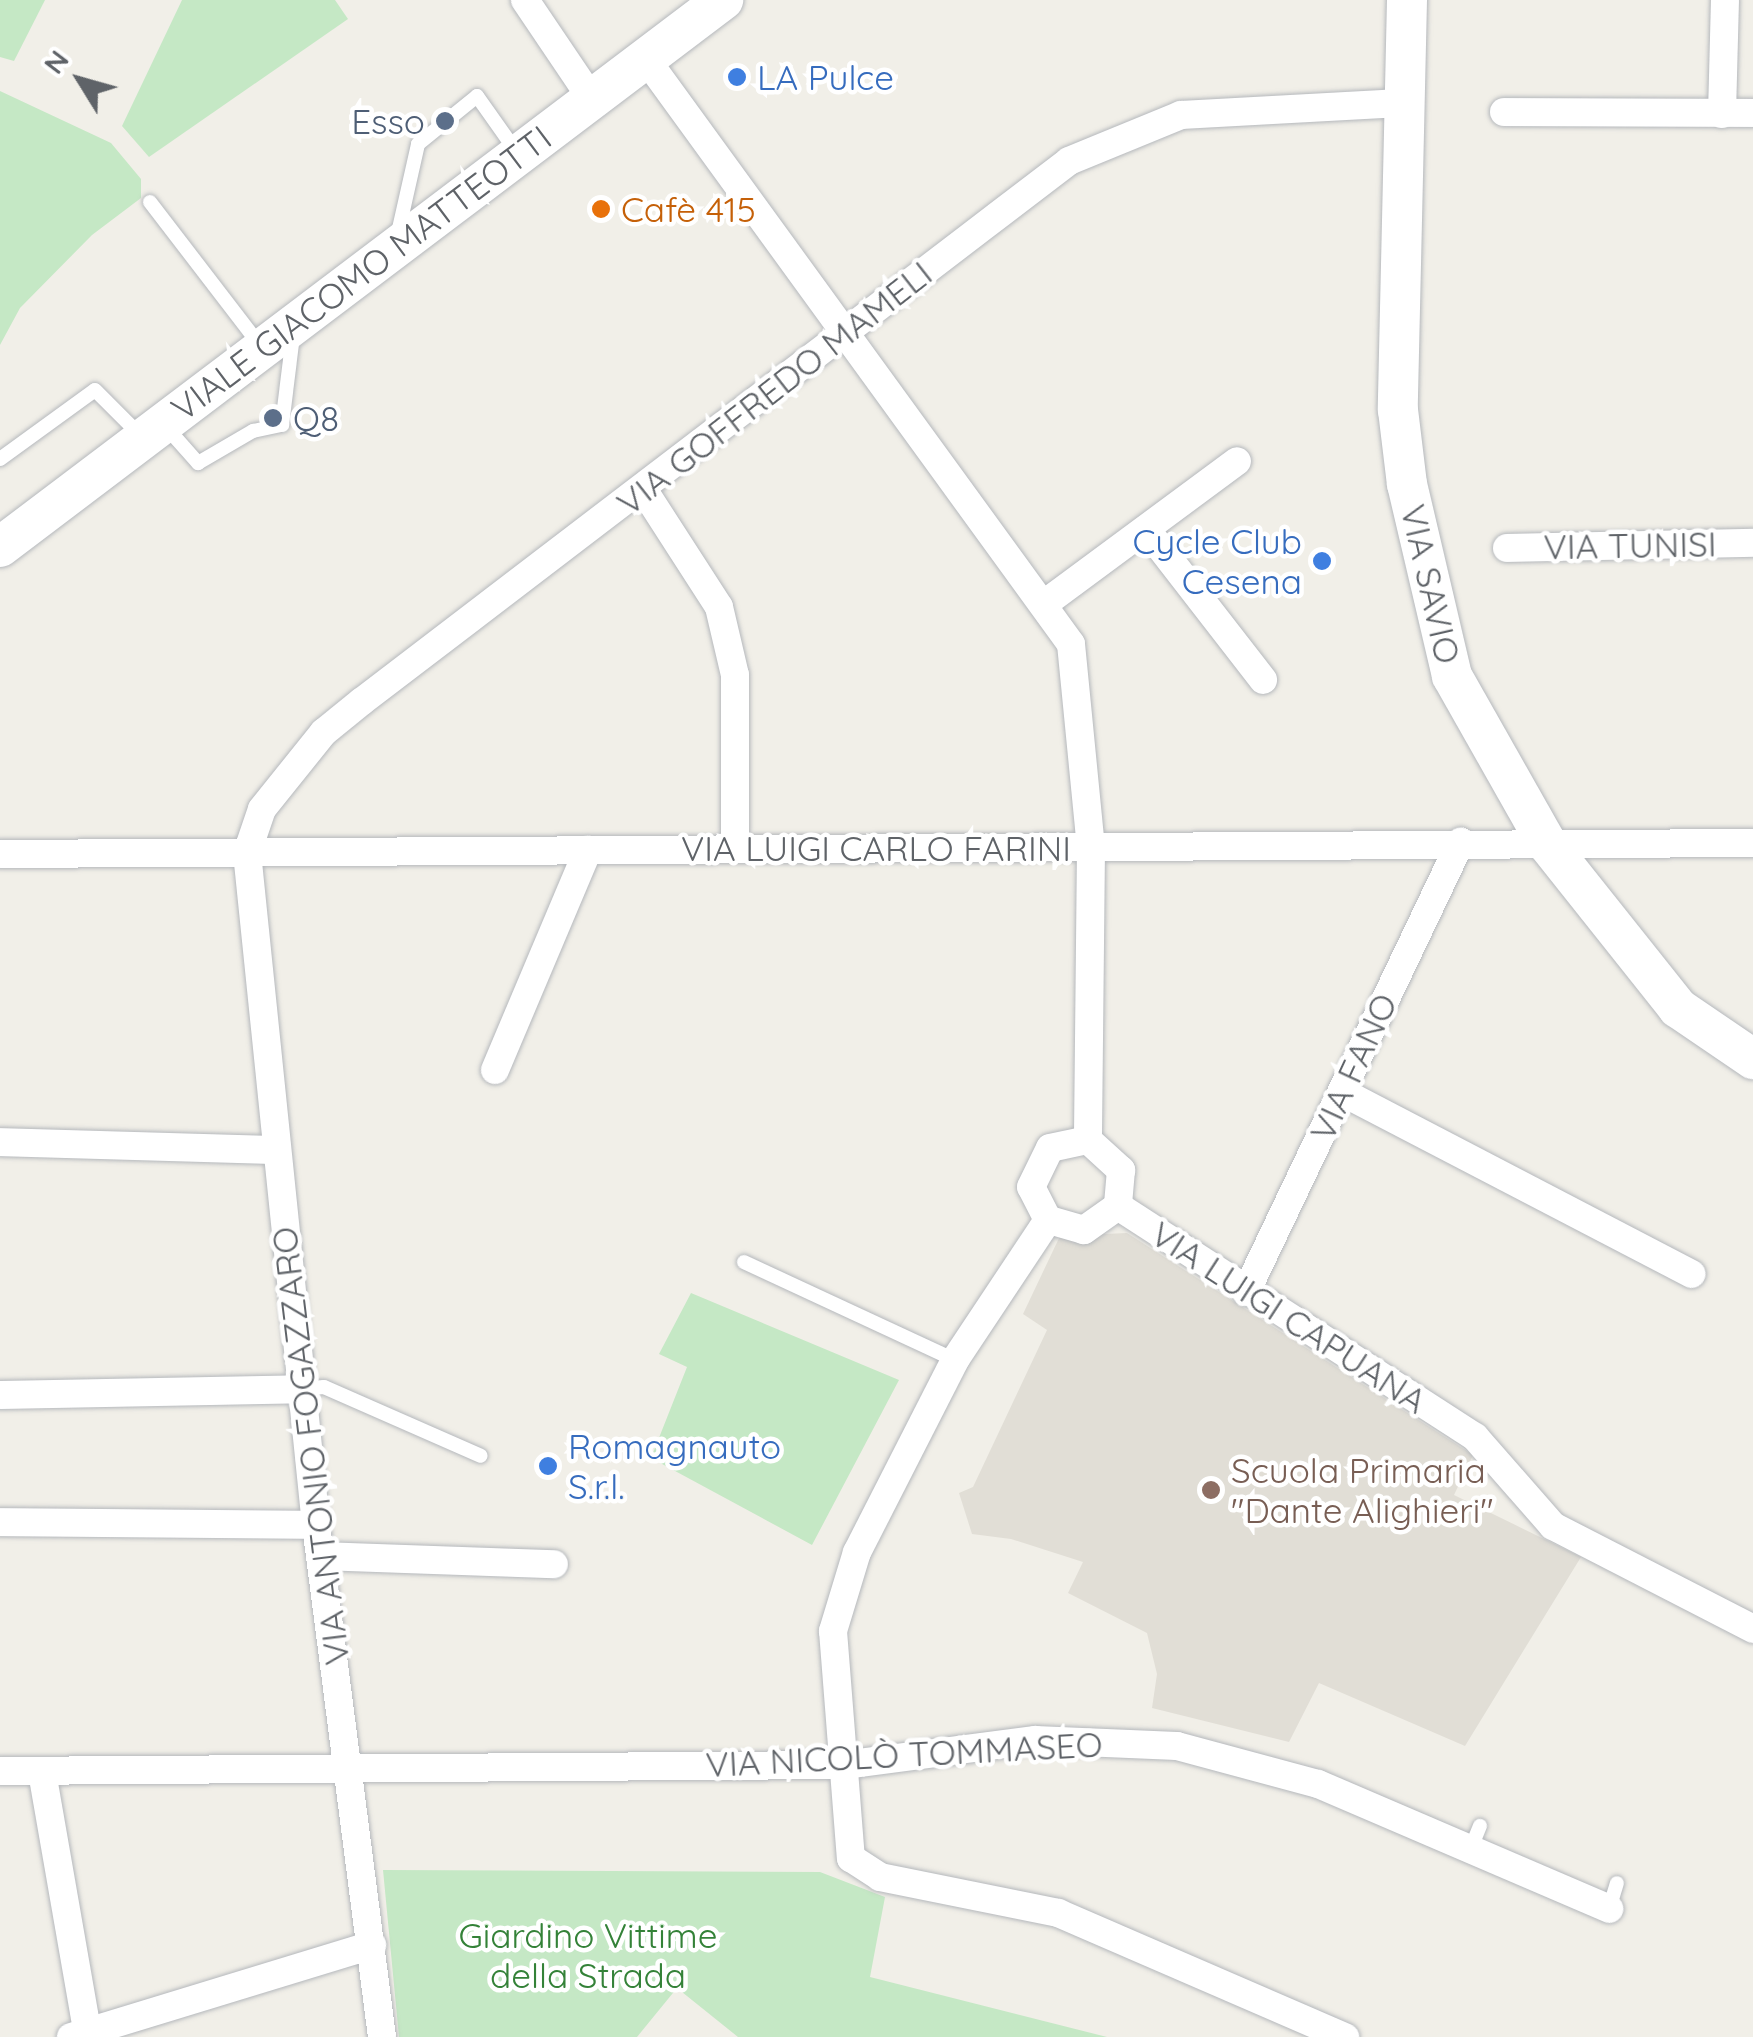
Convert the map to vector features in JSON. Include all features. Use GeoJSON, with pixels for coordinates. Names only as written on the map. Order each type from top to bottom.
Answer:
{"type":"FeatureCollection","features":[{"type":"Feature","properties":{"kind":"street"},"geometry":{"type":"LineString","coordinates":[[525,0],[591,98]]}},
{"type":"Feature","properties":{"kind":"street","name":"VIALE GIACOMO MATTEOTTI"},"geometry":{"type":"LineString","coordinates":[[0,546],[722,0]]}},
{"type":"Feature","properties":{"kind":"street","name":"VIA SAVIO"},"geometry":{"type":"LineString","coordinates":[[1406,0],[1400,103],[1398,410],[1407,484],[1452,676],[1546,842],[1678,1008],[1753,1059]]}},
{"type":"Feature","properties":{"kind":"street"},"geometry":{"type":"LineString","coordinates":[[1722,114],[1724,0]]}},
{"type":"Feature","properties":{"kind":"street"},"geometry":{"type":"LineString","coordinates":[[646,59],[1071,644],[1091,848],[1088,1140],[1120,1170],[1118,1206],[1084,1230],[1048,1220],[1032,1186],[1050,1148],[1088,1140]]}},
{"type":"Feature","properties":{"kind":"street","name":"VIA GOFFREDO MAMELI"},"geometry":{"type":"LineString","coordinates":[[247,854],[262,809],[324,732],[847,331],[1085,155],[1181,115],[1400,103]]}},
{"type":"Feature","properties":{"kind":"street"},"geometry":{"type":"LineString","coordinates":[[1504,112],[1753,113]]}},
{"type":"Feature","properties":{"kind":"street"},"geometry":{"type":"LineString","coordinates":[[1044,604],[1237,461]]}},
{"type":"Feature","properties":{"kind":"street"},"geometry":{"type":"LineString","coordinates":[[643,489],[719,607],[735,675],[735,845]]}},
{"type":"Feature","properties":{"kind":"street"},"geometry":{"type":"LineString","coordinates":[[1146,529],[1263,680]]}},
{"type":"Feature","properties":{"kind":"street","name":"VIA TUNISI"},"geometry":{"type":"LineString","coordinates":[[1507,548],[1753,543]]}},
{"type":"Feature","properties":{"kind":"street","name":"VIA LUIGI CARLO FARINI"},"geometry":{"type":"LineString","coordinates":[[0,854],[588,850],[735,845],[1091,848],[1461,842],[1753,843]]}},
{"type":"Feature","properties":{"kind":"street","name":"VIA FANO"},"geometry":{"type":"LineString","coordinates":[[1246,1292],[1461,842]]}},
{"type":"Feature","properties":{"kind":"street"},"geometry":{"type":"LineString","coordinates":[[495,1070],[588,850]]}},
{"type":"Feature","properties":{"kind":"street","name":"VIA ANTONIO FOGAZZARO"},"geometry":{"type":"LineString","coordinates":[[247,854],[316,1525],[382,2037]]}},
{"type":"Feature","properties":{"kind":"street"},"geometry":{"type":"LineString","coordinates":[[1342,1092],[1691,1274]]}},
{"type":"Feature","properties":{"kind":"street"},"geometry":{"type":"LineString","coordinates":[[0,1142],[276,1150]]}},
{"type":"Feature","properties":{"kind":"street","name":"VIA LUIGI CAPUANA"},"geometry":{"type":"LineString","coordinates":[[1118,1206],[1476,1438],[1553,1526],[1753,1630]]}},
{"type":"Feature","properties":{"kind":"street"},"geometry":{"type":"LineString","coordinates":[[1048,1220],[955,1360],[829,1609],[851,1858],[880,1877],[1058,1913],[1345,2037]]}},
{"type":"Feature","properties":{"kind":"street"},"geometry":{"type":"LineString","coordinates":[[0,1395],[302,1389]]}},
{"type":"Feature","properties":{"kind":"street"},"geometry":{"type":"LineString","coordinates":[[0,1522],[316,1525]]}},
{"type":"Feature","properties":{"kind":"street"},"geometry":{"type":"LineString","coordinates":[[320,1556],[554,1564]]}},
{"type":"Feature","properties":{"kind":"street","name":"VIA NICOLÒ TOMMASEO"},"geometry":{"type":"LineString","coordinates":[[0,1771],[844,1764],[1035,1740],[1177,1746],[1318,1784],[1476,1837],[1613,1896]]}},
{"type":"Feature","properties":{"kind":"street"},"geometry":{"type":"LineString","coordinates":[[42,1772],[79,2034],[372,1945]]}},
{"type":"Feature","properties":{"kind":"lane"},"geometry":{"type":"LineString","coordinates":[[392,252],[418,144],[477,96],[519,154]]}},
{"type":"Feature","properties":{"kind":"lane"},"geometry":{"type":"LineString","coordinates":[[0,460],[95,390],[198,462],[253,431],[282,424],[279,338],[150,202]]}},
{"type":"Feature","properties":{"kind":"lane"},"geometry":{"type":"LineString","coordinates":[[744,1262],[955,1360]]}},
{"type":"Feature","properties":{"kind":"lane"},"geometry":{"type":"LineString","coordinates":[[302,1389],[324,1387],[481,1456]]}},
{"type":"Feature","properties":{"kind":"shaded area","name":"Scuola Primaria \"Dante Alighieri\""},"geometry":{"type":"Polygon","coordinates":[[[1127,1233],[1473,1455],[1454,1495],[1581,1557],[1465,1746],[1319,1683],[1289,1742],[1152,1708],[1157,1674],[1147,1633],[1068,1593],[1083,1562],[1011,1539],[972,1534],[959,1493],[973,1487],[1047,1330],[1023,1314],[1060,1236],[1127,1233]]]}},
{"type":"Feature","properties":{"kind":"green space"},"geometry":{"type":"Polygon","coordinates":[[[0,0],[45,0],[14,61],[0,57],[0,0]]]}},
{"type":"Feature","properties":{"kind":"green space"},"geometry":{"type":"Polygon","coordinates":[[[182,0],[335,0],[348,19],[149,157],[122,126],[182,0]]]}},
{"type":"Feature","properties":{"kind":"green space"},"geometry":{"type":"Polygon","coordinates":[[[0,91],[111,143],[141,179],[141,198],[92,235],[20,308],[0,345],[0,91]]]}},
{"type":"Feature","properties":{"kind":"green space"},"geometry":{"type":"Polygon","coordinates":[[[691,1293],[899,1380],[812,1545],[651,1458],[687,1367],[659,1354],[691,1293]]]}},
{"type":"Feature","properties":{"kind":"green space","name":"Giardino Vittime della Strada"},"geometry":{"type":"Polygon","coordinates":[[[383,1870],[820,1872],[885,1897],[870,1977],[1107,2037],[738,2037],[677,1988],[637,2037],[399,2037],[383,1870]]]}},
{"type":"Feature","properties":{"kind":"place","name":"LA Pulce"},"geometry":{"type":"Point","coordinates":[737,77]}},
{"type":"Feature","properties":{"kind":"place","name":"Esso"},"geometry":{"type":"Point","coordinates":[445,121]}},
{"type":"Feature","properties":{"kind":"place","name":"Cafè 415"},"geometry":{"type":"Point","coordinates":[601,209]}},
{"type":"Feature","properties":{"kind":"place","name":"Q8"},"geometry":{"type":"Point","coordinates":[273,418]}},
{"type":"Feature","properties":{"kind":"place","name":"Cycle Club Cesena"},"geometry":{"type":"Point","coordinates":[1322,561]}},
{"type":"Feature","properties":{"kind":"place","name":"Romagnauto S.r.l."},"geometry":{"type":"Point","coordinates":[548,1466]}},
{"type":"Feature","properties":{"kind":"place","name":"Scuola Primaria \"Dante Alighieri\""},"geometry":{"type":"Point","coordinates":[1211,1490]}}]}
